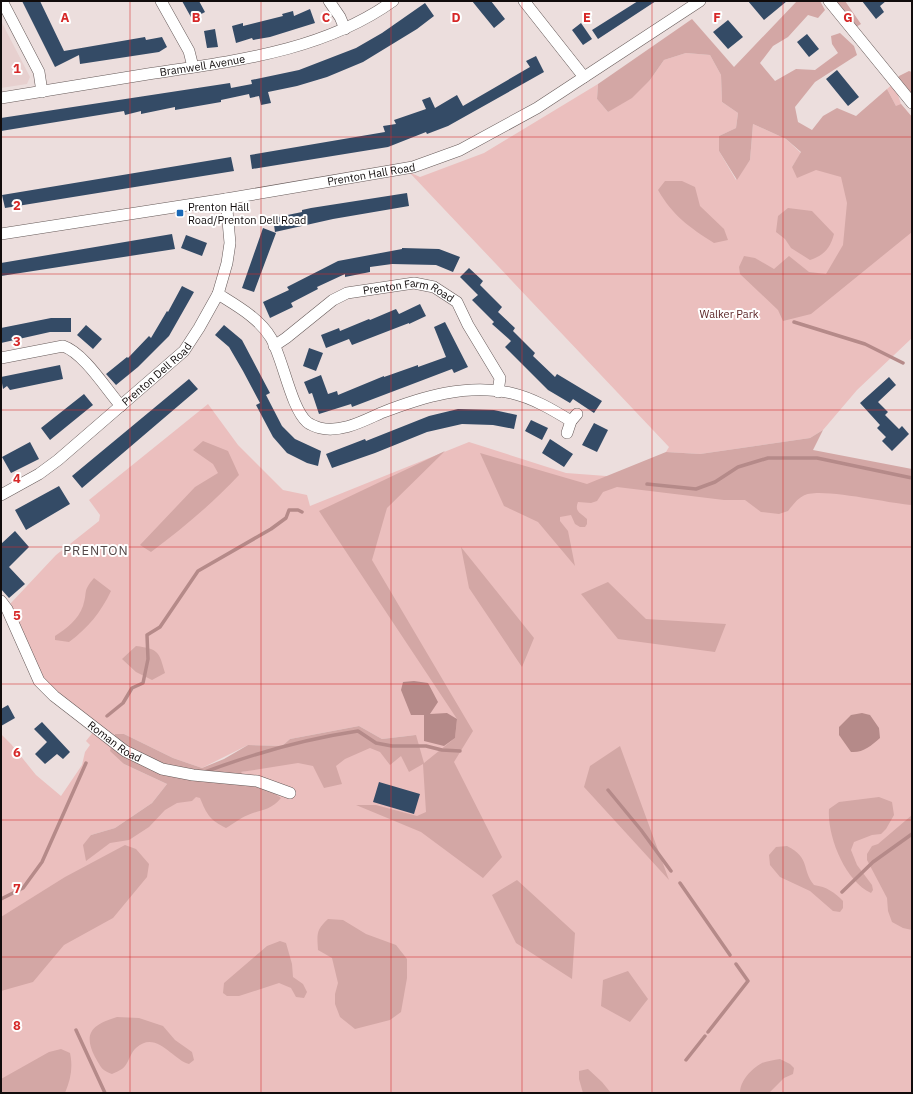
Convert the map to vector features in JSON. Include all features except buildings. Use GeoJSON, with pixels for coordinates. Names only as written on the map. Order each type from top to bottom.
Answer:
{"type":"FeatureCollection","features":[{"type":"Feature","properties":{"kind":"street"},"geometry":{"type":"LineString","coordinates":[[2,1],[39,72],[42,92]]}},
{"type":"Feature","properties":{"kind":"street"},"geometry":{"type":"LineString","coordinates":[[161,1],[189,51],[193,67]]}},
{"type":"Feature","properties":{"kind":"street"},"geometry":{"type":"LineString","coordinates":[[329,1],[340,17],[345,29]]}},
{"type":"Feature","properties":{"kind":"street","name":"Bramwell Avenue"},"geometry":{"type":"LineString","coordinates":[[1,98],[246,58],[304,44],[345,29],[379,11],[393,1]]}},
{"type":"Feature","properties":{"kind":"street"},"geometry":{"type":"LineString","coordinates":[[524,1],[584,77]]}},
{"type":"Feature","properties":{"kind":"street","name":"Prenton Hall Road"},"geometry":{"type":"LineString","coordinates":[[1,234],[226,199],[413,167],[460,150],[537,108],[700,1]]}},
{"type":"Feature","properties":{"kind":"street"},"geometry":{"type":"LineString","coordinates":[[829,1],[912,103]]}},
{"type":"Feature","properties":{"kind":"street","name":"Prenton Dell Road"},"geometry":{"type":"LineString","coordinates":[[1,495],[39,474],[58,460],[184,351],[218,294],[227,264],[230,243],[226,199]]}},
{"type":"Feature","properties":{"kind":"street","name":"Prenton Farm Road"},"geometry":{"type":"LineString","coordinates":[[274,346],[333,300],[347,293],[391,285],[414,283],[421,284],[434,287],[456,302],[500,378],[498,392]]}},
{"type":"Feature","properties":{"kind":"street"},"geometry":{"type":"LineString","coordinates":[[218,294],[260,324],[274,346],[299,411],[307,422],[320,428],[333,429],[353,425],[408,403],[435,395],[463,391],[512,393],[574,418],[567,433]]}},
{"type":"Feature","properties":{"kind":"street"},"geometry":{"type":"LineString","coordinates":[[1,358],[63,346],[70,348],[121,406]]}},
{"type":"Feature","properties":{"kind":"street","name":"Roman Road"},"geometry":{"type":"LineString","coordinates":[[1,601],[7,609],[39,681],[54,696],[125,751],[162,769],[193,775],[257,781],[290,793]]}},
{"type":"Feature","properties":{"kind":"shaded area"},"geometry":{"type":"Polygon","coordinates":[[[797,1],[820,1],[825,10],[818,18],[808,15],[788,37],[773,46],[760,63],[775,81],[796,69],[815,70],[838,53],[832,44],[831,36],[840,33],[854,46],[857,55],[815,82],[795,107],[798,122],[812,130],[823,116],[837,108],[856,116],[887,89],[896,106],[901,104],[912,117],[912,232],[811,314],[783,321],[778,310],[740,274],[739,267],[744,256],[755,258],[774,269],[789,256],[809,272],[826,274],[843,245],[847,203],[841,177],[816,170],[797,178],[792,167],[801,152],[786,139],[753,124],[750,160],[737,180],[719,151],[719,136],[736,128],[738,113],[722,102],[721,75],[710,55],[686,53],[664,60],[650,80],[632,98],[608,112],[597,99],[598,84],[692,19],[734,67],[797,1]]]}},
{"type":"Feature","properties":{"kind":"shaded area"},"geometry":{"type":"Polygon","coordinates":[[[832,1],[845,1],[861,24],[856,27],[832,1]]]}},
{"type":"Feature","properties":{"kind":"shaded area"},"geometry":{"type":"Polygon","coordinates":[[[1,21],[30,77],[27,84],[1,88],[1,21]]]}},
{"type":"Feature","properties":{"kind":"shaded area"},"geometry":{"type":"Polygon","coordinates":[[[909,71],[912,72],[912,97],[897,80],[899,76],[909,71]]]}},
{"type":"Feature","properties":{"kind":"shaded area"},"geometry":{"type":"Polygon","coordinates":[[[665,181],[682,181],[695,187],[700,206],[724,229],[728,240],[714,243],[682,220],[670,207],[658,190],[665,181]]]}},
{"type":"Feature","properties":{"kind":"shaded area"},"geometry":{"type":"Polygon","coordinates":[[[788,208],[812,211],[834,234],[831,244],[823,254],[810,260],[791,248],[785,239],[776,232],[778,216],[788,208]]]}},
{"type":"Feature","properties":{"kind":"shaded area"},"geometry":{"type":"Polygon","coordinates":[[[823,430],[813,450],[912,469],[912,505],[855,496],[811,493],[799,499],[788,511],[779,514],[761,512],[745,500],[724,500],[617,487],[603,492],[597,501],[591,503],[578,502],[577,508],[580,514],[587,519],[587,524],[585,527],[580,527],[575,524],[571,515],[560,517],[560,521],[568,531],[575,566],[538,522],[504,506],[480,453],[587,484],[666,452],[700,454],[810,438],[823,430]]]}},
{"type":"Feature","properties":{"kind":"shaded area"},"geometry":{"type":"Polygon","coordinates":[[[203,441],[228,451],[239,475],[197,515],[151,552],[140,545],[195,487],[218,473],[213,464],[193,450],[203,441]]]}},
{"type":"Feature","properties":{"kind":"shaded area"},"geometry":{"type":"Polygon","coordinates":[[[445,451],[387,508],[372,560],[473,731],[454,762],[502,857],[483,878],[421,832],[356,805],[376,805],[417,816],[426,812],[423,764],[409,772],[401,756],[390,765],[380,752],[370,748],[345,759],[336,766],[342,784],[324,788],[313,766],[298,763],[241,772],[249,784],[268,789],[281,798],[269,808],[245,816],[226,828],[210,816],[200,798],[196,797],[192,801],[177,803],[165,810],[149,827],[129,840],[110,843],[86,861],[83,845],[91,835],[115,828],[152,803],[167,784],[124,764],[110,751],[115,734],[124,734],[173,758],[202,768],[224,759],[248,745],[282,746],[290,739],[359,726],[382,739],[416,735],[424,763],[455,738],[457,719],[319,511],[445,451]]]}},
{"type":"Feature","properties":{"kind":"shaded area"},"geometry":{"type":"Polygon","coordinates":[[[461,547],[534,638],[522,667],[469,588],[461,547]]]}},
{"type":"Feature","properties":{"kind":"shaded area"},"geometry":{"type":"Polygon","coordinates":[[[94,578],[111,591],[103,606],[88,625],[69,642],[55,640],[55,636],[68,627],[81,611],[87,589],[94,578]]]}},
{"type":"Feature","properties":{"kind":"shaded area"},"geometry":{"type":"Polygon","coordinates":[[[608,582],[646,619],[726,624],[715,652],[618,639],[581,594],[608,582]]]}},
{"type":"Feature","properties":{"kind":"shaded area"},"geometry":{"type":"Polygon","coordinates":[[[136,646],[154,650],[161,660],[165,673],[152,680],[136,672],[122,659],[136,646]]]}},
{"type":"Feature","properties":{"kind":"shaded area"},"geometry":{"type":"Polygon","coordinates":[[[414,681],[428,683],[438,702],[430,714],[447,713],[457,719],[455,738],[444,746],[424,741],[424,715],[411,715],[401,690],[403,682],[414,681]]]}},
{"type":"Feature","properties":{"kind":"shaded area"},"geometry":{"type":"Polygon","coordinates":[[[862,713],[870,715],[879,728],[880,738],[863,750],[851,752],[839,735],[839,727],[851,715],[862,713]]]}},
{"type":"Feature","properties":{"kind":"shaded area"},"geometry":{"type":"Polygon","coordinates":[[[620,746],[669,880],[584,787],[590,766],[620,746]]]}},
{"type":"Feature","properties":{"kind":"shaded area"},"geometry":{"type":"Polygon","coordinates":[[[879,797],[892,802],[894,815],[886,829],[881,834],[872,835],[854,842],[851,850],[857,865],[872,885],[873,890],[871,893],[853,879],[840,857],[831,832],[829,809],[839,802],[879,797]]]}},
{"type":"Feature","properties":{"kind":"shaded area"},"geometry":{"type":"Polygon","coordinates":[[[912,815],[912,930],[903,928],[892,922],[888,911],[887,898],[867,860],[867,854],[872,846],[878,844],[912,815]]]}},
{"type":"Feature","properties":{"kind":"shaded area"},"geometry":{"type":"Polygon","coordinates":[[[125,845],[136,849],[149,864],[147,877],[113,918],[64,945],[33,982],[1,991],[1,917],[65,877],[125,845]]]}},
{"type":"Feature","properties":{"kind":"shaded area"},"geometry":{"type":"Polygon","coordinates":[[[787,846],[795,850],[803,859],[810,879],[814,885],[830,890],[843,901],[843,908],[840,912],[833,911],[810,891],[780,877],[770,865],[769,855],[776,847],[787,846]]]}},
{"type":"Feature","properties":{"kind":"shaded area"},"geometry":{"type":"Polygon","coordinates":[[[517,880],[575,933],[572,979],[516,943],[492,895],[517,880]]]}},
{"type":"Feature","properties":{"kind":"shaded area"},"geometry":{"type":"Polygon","coordinates":[[[328,919],[343,920],[366,934],[396,945],[407,959],[407,978],[401,1012],[390,1020],[355,1029],[340,1017],[335,1004],[335,994],[338,983],[332,958],[318,950],[317,940],[319,929],[328,919]]]}},
{"type":"Feature","properties":{"kind":"shaded area"},"geometry":{"type":"Polygon","coordinates":[[[280,941],[286,943],[292,964],[293,977],[303,984],[307,992],[304,998],[296,997],[291,988],[279,983],[239,996],[227,996],[223,993],[224,983],[267,946],[280,941]]]}},
{"type":"Feature","properties":{"kind":"shaded area"},"geometry":{"type":"Polygon","coordinates":[[[628,971],[648,999],[630,1022],[601,1006],[603,980],[628,971]]]}},
{"type":"Feature","properties":{"kind":"shaded area"},"geometry":{"type":"Polygon","coordinates":[[[117,1017],[139,1018],[163,1026],[175,1040],[192,1052],[194,1060],[189,1064],[164,1047],[150,1042],[143,1043],[136,1048],[121,1070],[112,1074],[103,1070],[91,1048],[90,1035],[92,1030],[97,1026],[117,1017]]]}},
{"type":"Feature","properties":{"kind":"shaded area"},"geometry":{"type":"Polygon","coordinates":[[[61,1049],[70,1053],[71,1058],[71,1073],[65,1093],[1,1093],[1,1079],[49,1052],[61,1049]]]}},
{"type":"Feature","properties":{"kind":"shaded area"},"geometry":{"type":"Polygon","coordinates":[[[780,1059],[790,1064],[794,1068],[793,1074],[784,1078],[769,1093],[740,1093],[744,1080],[754,1069],[762,1063],[780,1059]]]}},
{"type":"Feature","properties":{"kind":"shaded area"},"geometry":{"type":"Polygon","coordinates":[[[588,1069],[611,1093],[583,1093],[579,1079],[579,1071],[588,1069]]]}},
{"type":"Feature","properties":{"kind":"green space","name":"Walker Park"},"geometry":{"type":"Polygon","coordinates":[[[686,53],[710,55],[721,75],[722,102],[738,113],[736,128],[719,136],[719,151],[736,180],[750,160],[753,124],[786,139],[801,153],[792,167],[896,106],[887,89],[894,83],[901,104],[912,117],[912,338],[857,390],[823,430],[810,438],[700,454],[666,452],[669,447],[409,172],[420,177],[484,153],[598,84],[597,99],[608,112],[650,80],[664,60],[686,53]]]}},
{"type":"Feature","properties":{"kind":"green space"},"geometry":{"type":"Polygon","coordinates":[[[208,404],[238,445],[283,490],[307,495],[310,506],[469,442],[566,473],[633,478],[912,473],[912,1093],[1,1093],[1,734],[36,775],[61,796],[82,765],[85,752],[90,745],[86,741],[94,731],[112,744],[124,764],[167,784],[152,803],[115,828],[91,835],[85,856],[188,785],[241,772],[416,735],[382,739],[359,726],[290,739],[282,746],[248,745],[202,768],[173,758],[124,734],[110,735],[43,681],[10,604],[56,555],[99,521],[100,515],[89,500],[208,404]]]}},
{"type":"Feature","properties":{"kind":"waterway"},"geometry":{"type":"LineString","coordinates":[[794,322],[865,344],[903,363]]}},
{"type":"Feature","properties":{"kind":"waterway"},"geometry":{"type":"LineString","coordinates":[[647,484],[696,489],[715,482],[738,467],[768,458],[817,458],[912,478]]}},
{"type":"Feature","properties":{"kind":"waterway"},"geometry":{"type":"LineString","coordinates":[[107,716],[123,703],[132,688],[143,683],[148,659],[147,635],[160,627],[198,571],[271,529],[286,518],[289,510],[298,510],[302,512]]}},
{"type":"Feature","properties":{"kind":"waterway"},"geometry":{"type":"LineString","coordinates":[[205,772],[280,747],[358,731],[376,743],[392,746],[426,746],[442,750],[460,751]]}},
{"type":"Feature","properties":{"kind":"waterway"},"geometry":{"type":"LineString","coordinates":[[1,899],[23,888],[42,862],[86,763]]}},
{"type":"Feature","properties":{"kind":"waterway"},"geometry":{"type":"LineString","coordinates":[[608,790],[641,830],[671,871]]}},
{"type":"Feature","properties":{"kind":"waterway"},"geometry":{"type":"LineString","coordinates":[[842,892],[873,862],[912,834]]}},
{"type":"Feature","properties":{"kind":"waterway"},"geometry":{"type":"LineString","coordinates":[[680,883],[730,955]]}},
{"type":"Feature","properties":{"kind":"waterway"},"geometry":{"type":"LineString","coordinates":[[708,1032],[748,981],[736,964]]}},
{"type":"Feature","properties":{"kind":"waterway"},"geometry":{"type":"LineString","coordinates":[[76,1030],[105,1093]]}},
{"type":"Feature","properties":{"kind":"waterway"},"geometry":{"type":"LineString","coordinates":[[686,1060],[705,1036]]}},
{"type":"Feature","properties":{"kind":"place","name":"Prenton Hall Road/Prenton Dell Road"},"geometry":{"type":"Point","coordinates":[180,213]}},
{"type":"Feature","properties":{"kind":"district","name":"PRENTON"},"geometry":{"type":"Point","coordinates":[96,550]}}]}
